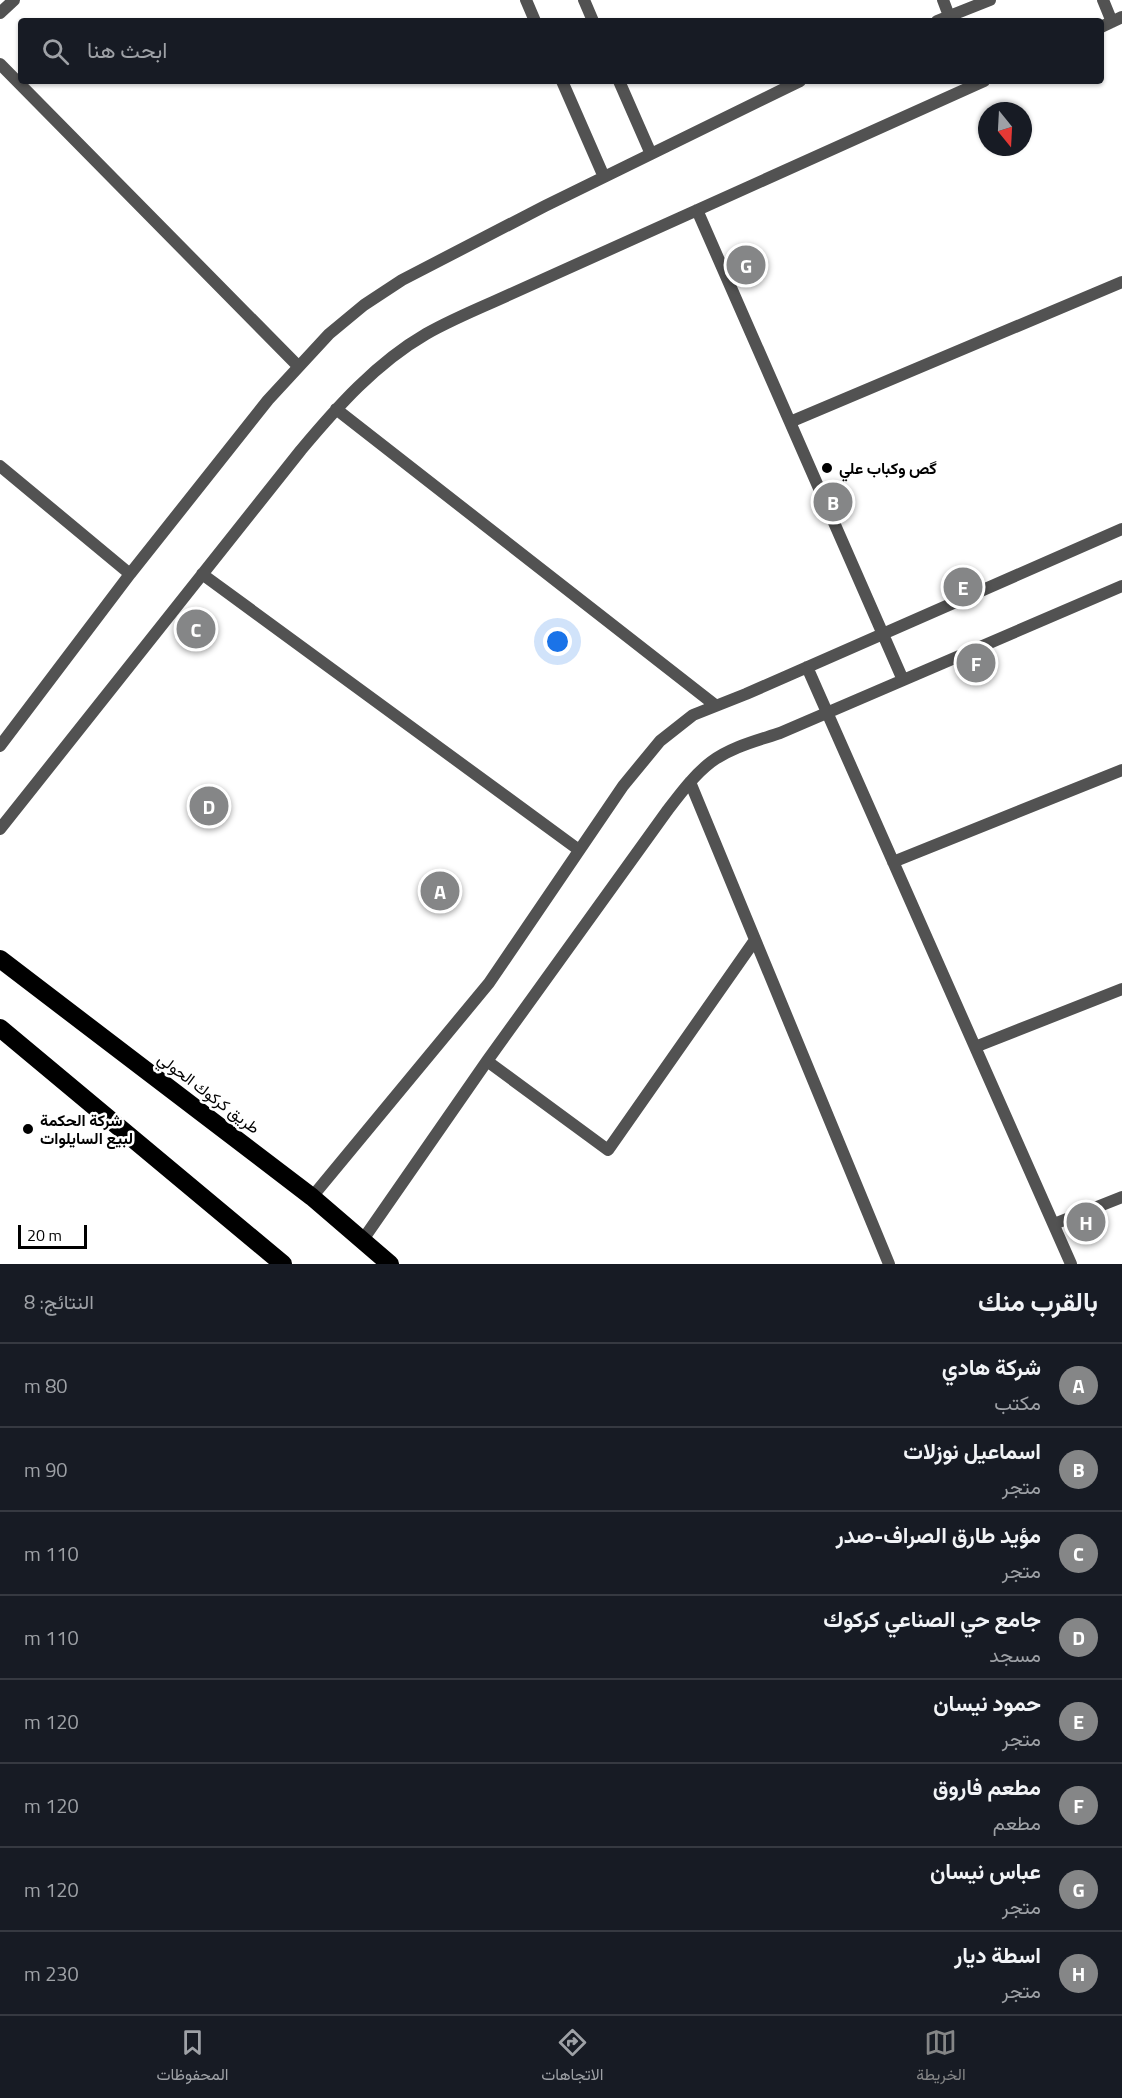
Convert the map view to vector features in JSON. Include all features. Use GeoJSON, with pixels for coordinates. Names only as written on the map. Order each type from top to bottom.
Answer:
{"type":"FeatureCollection","features":[{"type":"Feature","properties":{"kind":"highway","name":"طريق كركوك الحولي"},"geometry":{"type":"LineString","coordinates":[[0,958],[312,1197],[390,1264]]}},
{"type":"Feature","properties":{"kind":"highway"},"geometry":{"type":"LineString","coordinates":[[0,1028],[282,1264]]}},
{"type":"Feature","properties":{"kind":"street"},"geometry":{"type":"LineString","coordinates":[[0,13],[14,0]]}},
{"type":"Feature","properties":{"kind":"street"},"geometry":{"type":"LineString","coordinates":[[526,0],[534,18]]}},
{"type":"Feature","properties":{"kind":"street"},"geometry":{"type":"LineString","coordinates":[[584,0],[592,18]]}},
{"type":"Feature","properties":{"kind":"street"},"geometry":{"type":"LineString","coordinates":[[943,0],[950,16]]}},
{"type":"Feature","properties":{"kind":"street"},"geometry":{"type":"LineString","coordinates":[[945,18],[990,0]]}},
{"type":"Feature","properties":{"kind":"street"},"geometry":{"type":"LineString","coordinates":[[1103,0],[1112,22]]}},
{"type":"Feature","properties":{"kind":"street"},"geometry":{"type":"LineString","coordinates":[[0,64],[18,82]]}},
{"type":"Feature","properties":{"kind":"street"},"geometry":{"type":"LineString","coordinates":[[20,84],[298,366]]}},
{"type":"Feature","properties":{"kind":"street"},"geometry":{"type":"LineString","coordinates":[[563,84],[604,177]]}},
{"type":"Feature","properties":{"kind":"street"},"geometry":{"type":"LineString","coordinates":[[620,84],[651,154]]}},
{"type":"Feature","properties":{"kind":"street"},"geometry":{"type":"LineString","coordinates":[[0,746],[130,574],[261,409],[298,366],[364,305],[402,280],[794,84]]}},
{"type":"Feature","properties":{"kind":"street"},"geometry":{"type":"LineString","coordinates":[[0,829],[301,450],[336,409],[380,368],[426,335],[493,302],[977,84]]}},
{"type":"Feature","properties":{"kind":"street"},"geometry":{"type":"LineString","coordinates":[[697,210],[903,680]]}},
{"type":"Feature","properties":{"kind":"street"},"geometry":{"type":"LineString","coordinates":[[790,422],[1122,282]]}},
{"type":"Feature","properties":{"kind":"street"},"geometry":{"type":"LineString","coordinates":[[336,409],[715,705]]}},
{"type":"Feature","properties":{"kind":"street"},"geometry":{"type":"LineString","coordinates":[[0,466],[130,574]]}},
{"type":"Feature","properties":{"kind":"street"},"geometry":{"type":"LineString","coordinates":[[312,1197],[489,983],[623,786],[660,741],[693,715],[1122,530]]}},
{"type":"Feature","properties":{"kind":"street"},"geometry":{"type":"LineString","coordinates":[[202,574],[579,850]]}},
{"type":"Feature","properties":{"kind":"street"},"geometry":{"type":"LineString","coordinates":[[362,1241],[487,1061],[667,811],[690,782],[711,762],[730,750],[780,733],[1122,586]]}},
{"type":"Feature","properties":{"kind":"street"},"geometry":{"type":"LineString","coordinates":[[807,667],[1054,1224],[1066,1261]]}},
{"type":"Feature","properties":{"kind":"street"},"geometry":{"type":"LineString","coordinates":[[893,862],[1122,770]]}},
{"type":"Feature","properties":{"kind":"street"},"geometry":{"type":"LineString","coordinates":[[690,782],[889,1264]]}},
{"type":"Feature","properties":{"kind":"street"},"geometry":{"type":"LineString","coordinates":[[487,1061],[608,1150],[755,940]]}},
{"type":"Feature","properties":{"kind":"street"},"geometry":{"type":"LineString","coordinates":[[975,1047],[1122,989]]}},
{"type":"Feature","properties":{"kind":"street"},"geometry":{"type":"LineString","coordinates":[[1054,1224],[1122,1197]]}},
{"type":"Feature","properties":{"kind":"place","name":"عباس نيسان"},"geometry":{"type":"Point","coordinates":[746,265]}},
{"type":"Feature","properties":{"kind":"place","name":"گص وكباب علي"},"geometry":{"type":"Point","coordinates":[827,468]}},
{"type":"Feature","properties":{"kind":"place","name":"اسماعيل نوزلات"},"geometry":{"type":"Point","coordinates":[833,502]}},
{"type":"Feature","properties":{"kind":"place","name":"حمود نيسان"},"geometry":{"type":"Point","coordinates":[963,587]}},
{"type":"Feature","properties":{"kind":"place","name":"مؤيد طارق الصراف-صدر"},"geometry":{"type":"Point","coordinates":[196,629]}},
{"type":"Feature","properties":{"kind":"place","name":"مطعم فاروق"},"geometry":{"type":"Point","coordinates":[976,663]}},
{"type":"Feature","properties":{"kind":"place","name":"جامع حي الصناعي كركوك"},"geometry":{"type":"Point","coordinates":[209,806]}},
{"type":"Feature","properties":{"kind":"place","name":"شركة هادي"},"geometry":{"type":"Point","coordinates":[440,891]}},
{"type":"Feature","properties":{"kind":"place","name":"شركة الحكمة لبيع السايلوات"},"geometry":{"type":"Point","coordinates":[28,1129]}},
{"type":"Feature","properties":{"kind":"place","name":"اسطة ديار"},"geometry":{"type":"Point","coordinates":[1086,1222]}}]}
